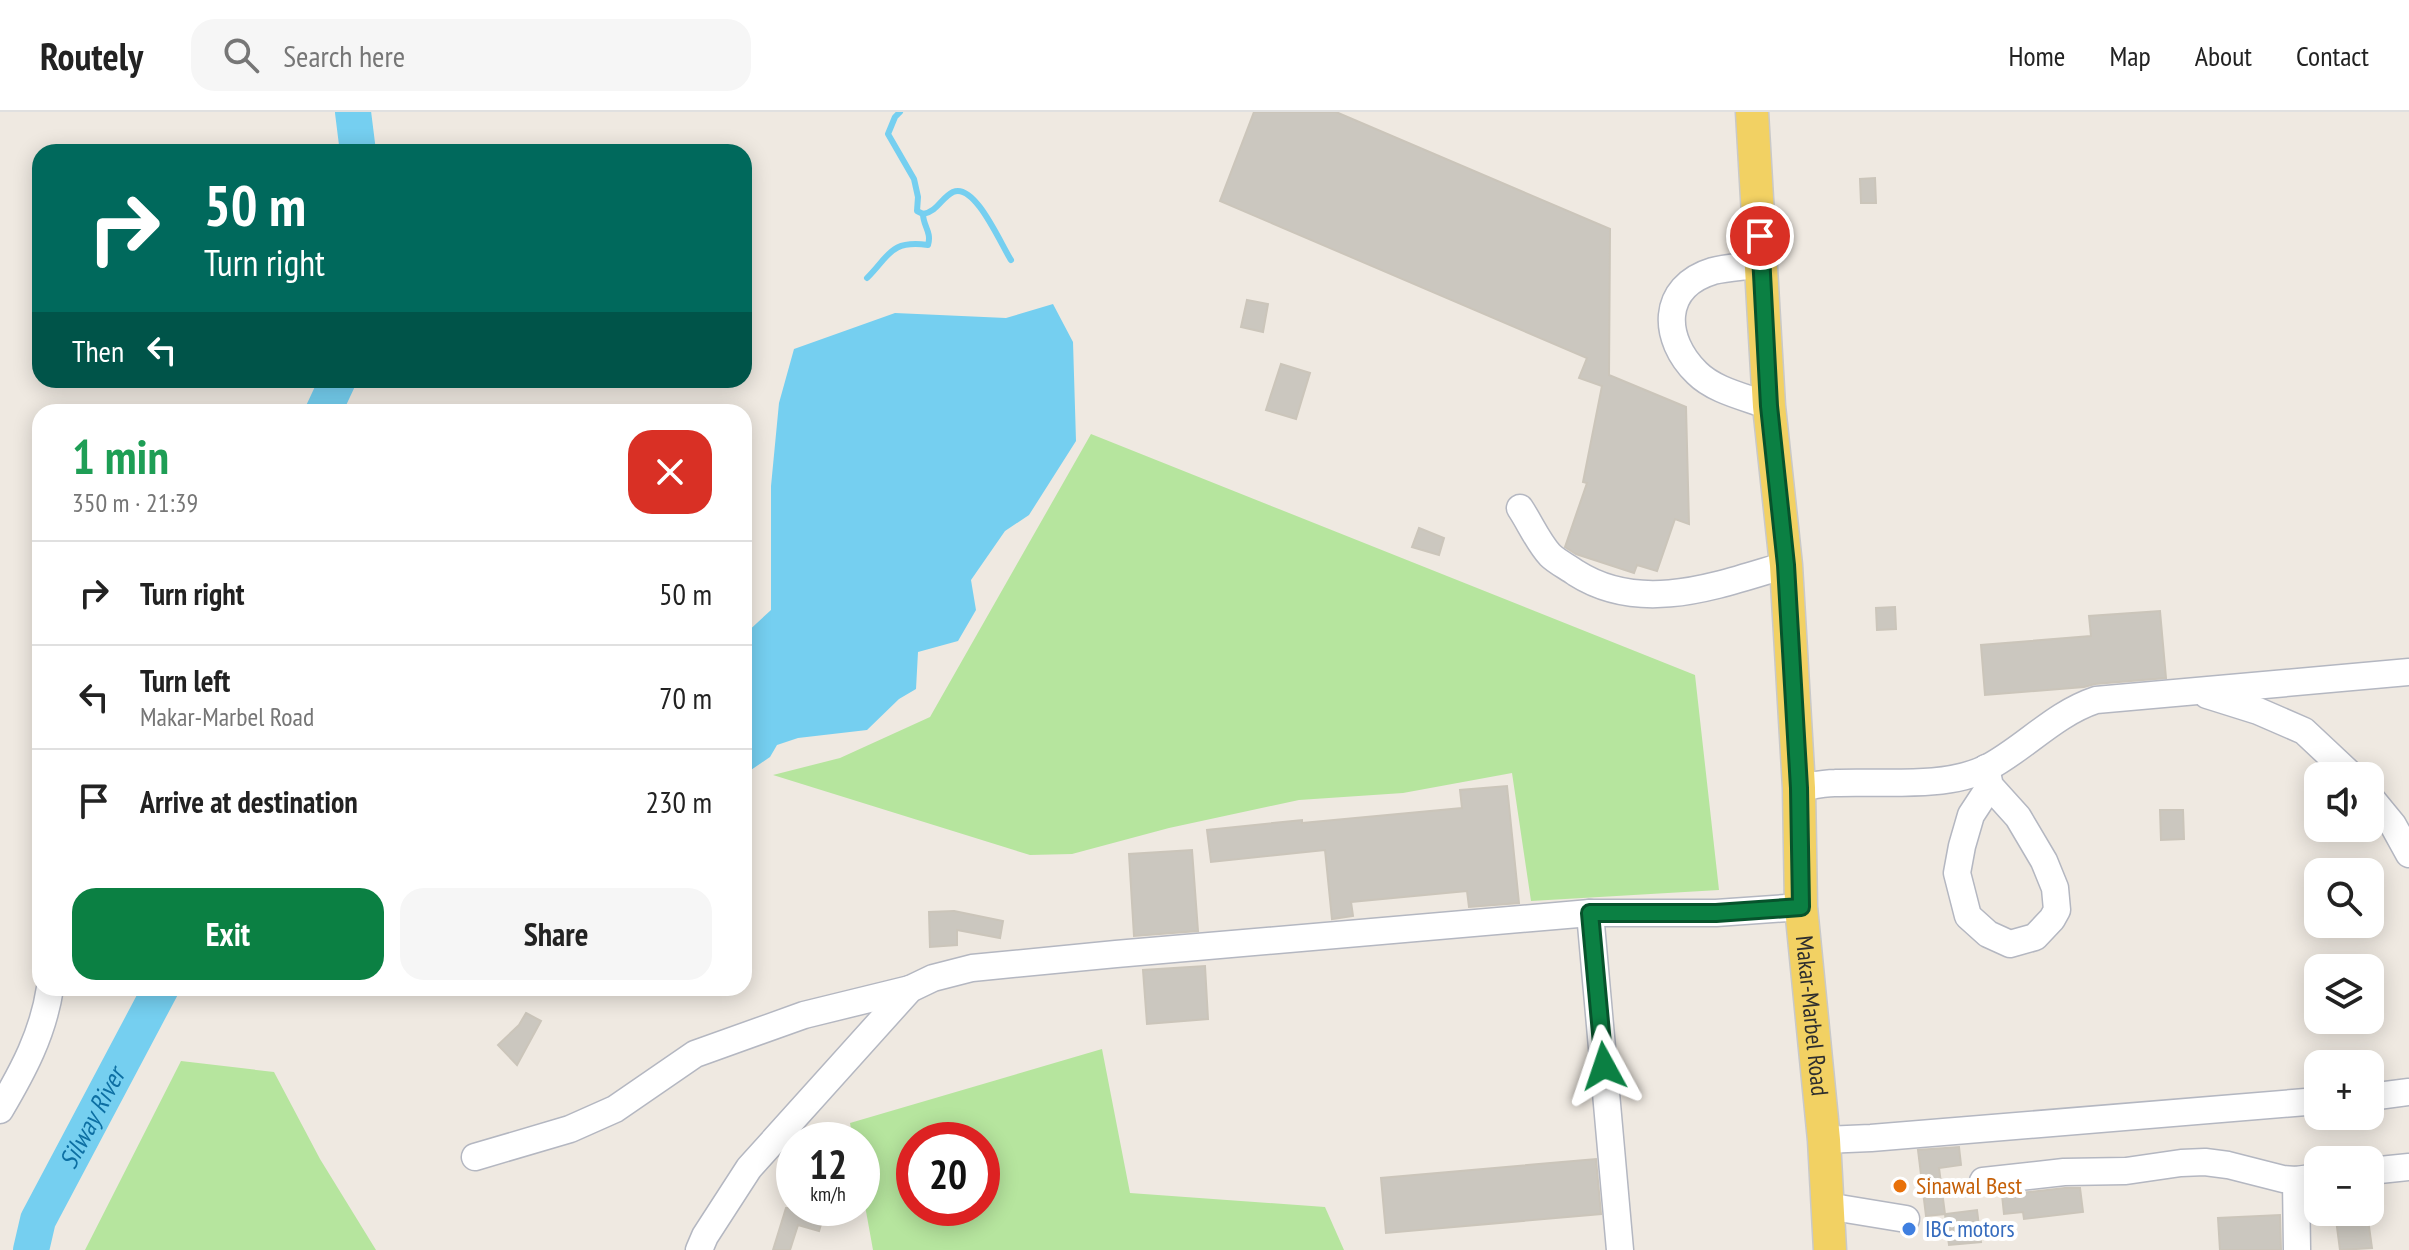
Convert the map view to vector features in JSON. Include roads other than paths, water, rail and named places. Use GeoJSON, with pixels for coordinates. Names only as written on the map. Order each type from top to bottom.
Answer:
{"type":"FeatureCollection","features":[{"type":"Feature","properties":{"kind":"main road","name":"Makar-Marbel Road"},"geometry":{"type":"LineString","coordinates":[[1752,112],[1769,406],[1786,565],[1799,788],[1801,907],[1824,1140],[1830,1250]]}},
{"type":"Feature","properties":{"kind":"street"},"geometry":{"type":"LineString","coordinates":[[1762,264],[1712,271],[1687,284],[1672,302],[1670,326],[1681,351],[1697,373],[1717,387],[1769,406]]}},
{"type":"Feature","properties":{"kind":"street"},"geometry":{"type":"LineString","coordinates":[[1520,508],[1551,556],[1589,581],[1626,593],[1662,595],[1693,591],[1786,565]]}},
{"type":"Feature","properties":{"kind":"street"},"geometry":{"type":"LineString","coordinates":[[1988,777],[2018,817],[2044,861],[2055,888],[2057,910],[2052,919],[2035,937],[2010,944],[1988,934],[1968,916],[1957,873],[1962,846],[1971,815],[1988,777],[2069,711],[2096,700],[2409,672]]}},
{"type":"Feature","properties":{"kind":"street"},"geometry":{"type":"LineString","coordinates":[[2192,691],[2258,711],[2304,731],[2337,762]]}},
{"type":"Feature","properties":{"kind":"street"},"geometry":{"type":"LineString","coordinates":[[1799,788],[1832,783],[1988,777]]}},
{"type":"Feature","properties":{"kind":"street"},"geometry":{"type":"LineString","coordinates":[[2384,814],[2409,854]]}},
{"type":"Feature","properties":{"kind":"street"},"geometry":{"type":"LineString","coordinates":[[475,1157],[570,1129],[615,1109],[695,1054],[804,1015],[910,989],[933,978],[972,968],[1590,913],[1716,913],[1801,907]]}},
{"type":"Feature","properties":{"kind":"street"},"geometry":{"type":"LineString","coordinates":[[1590,913],[1620,1250]]}},
{"type":"Feature","properties":{"kind":"street"},"geometry":{"type":"LineString","coordinates":[[699,1250],[749,1168],[910,989]]}},
{"type":"Feature","properties":{"kind":"street"},"geometry":{"type":"LineString","coordinates":[[0,1110],[27,1064],[48,996]]}},
{"type":"Feature","properties":{"kind":"street"},"geometry":{"type":"LineString","coordinates":[[2384,1095],[2409,1092]]}},
{"type":"Feature","properties":{"kind":"street"},"geometry":{"type":"LineString","coordinates":[[1824,1140],[2304,1102]]}},
{"type":"Feature","properties":{"kind":"street"},"geometry":{"type":"LineString","coordinates":[[1983,1181],[2205,1162],[2283,1179],[2304,1179]]}},
{"type":"Feature","properties":{"kind":"street"},"geometry":{"type":"LineString","coordinates":[[2384,1170],[2409,1167]]}},
{"type":"Feature","properties":{"kind":"street"},"geometry":{"type":"LineString","coordinates":[[2297,1250],[2304,1200]]}},
{"type":"Feature","properties":{"kind":"street"},"geometry":{"type":"LineString","coordinates":[[1827,1206],[1906,1219]]}},
{"type":"Feature","properties":{"kind":"water"},"geometry":{"type":"Polygon","coordinates":[[[1053,304],[1073,342],[1076,441],[1029,515],[1005,531],[971,580],[976,610],[958,641],[918,652],[916,689],[899,699],[867,730],[798,738],[777,745],[770,757],[752,769],[752,628],[771,610],[771,486],[779,403],[794,349],[895,313],[1006,318],[1053,304]]]}},
{"type":"Feature","properties":{"kind":"waterway","name":"Silway River"},"geometry":{"type":"LineString","coordinates":[[353,112],[357,144]]}},
{"type":"Feature","properties":{"kind":"waterway"},"geometry":{"type":"LineString","coordinates":[[900,112],[888,134],[914,179],[917,211],[923,214],[928,212],[953,192],[961,191],[978,205],[1011,260]]}},
{"type":"Feature","properties":{"kind":"waterway"},"geometry":{"type":"LineString","coordinates":[[867,278],[898,247],[928,245],[929,236],[923,214]]}},
{"type":"Feature","properties":{"kind":"waterway","name":"Silway River"},"geometry":{"type":"LineString","coordinates":[[327,404],[334,388]]}},
{"type":"Feature","properties":{"kind":"waterway","name":"Silway River"},"geometry":{"type":"LineString","coordinates":[[31,1250],[38,1220],[157,996]]}},
{"type":"Feature","properties":{"kind":"place","name":"Sinawal Best"},"geometry":{"type":"Point","coordinates":[1900,1186]}},
{"type":"Feature","properties":{"kind":"place","name":"IBC motors"},"geometry":{"type":"Point","coordinates":[1909,1229]}}]}
